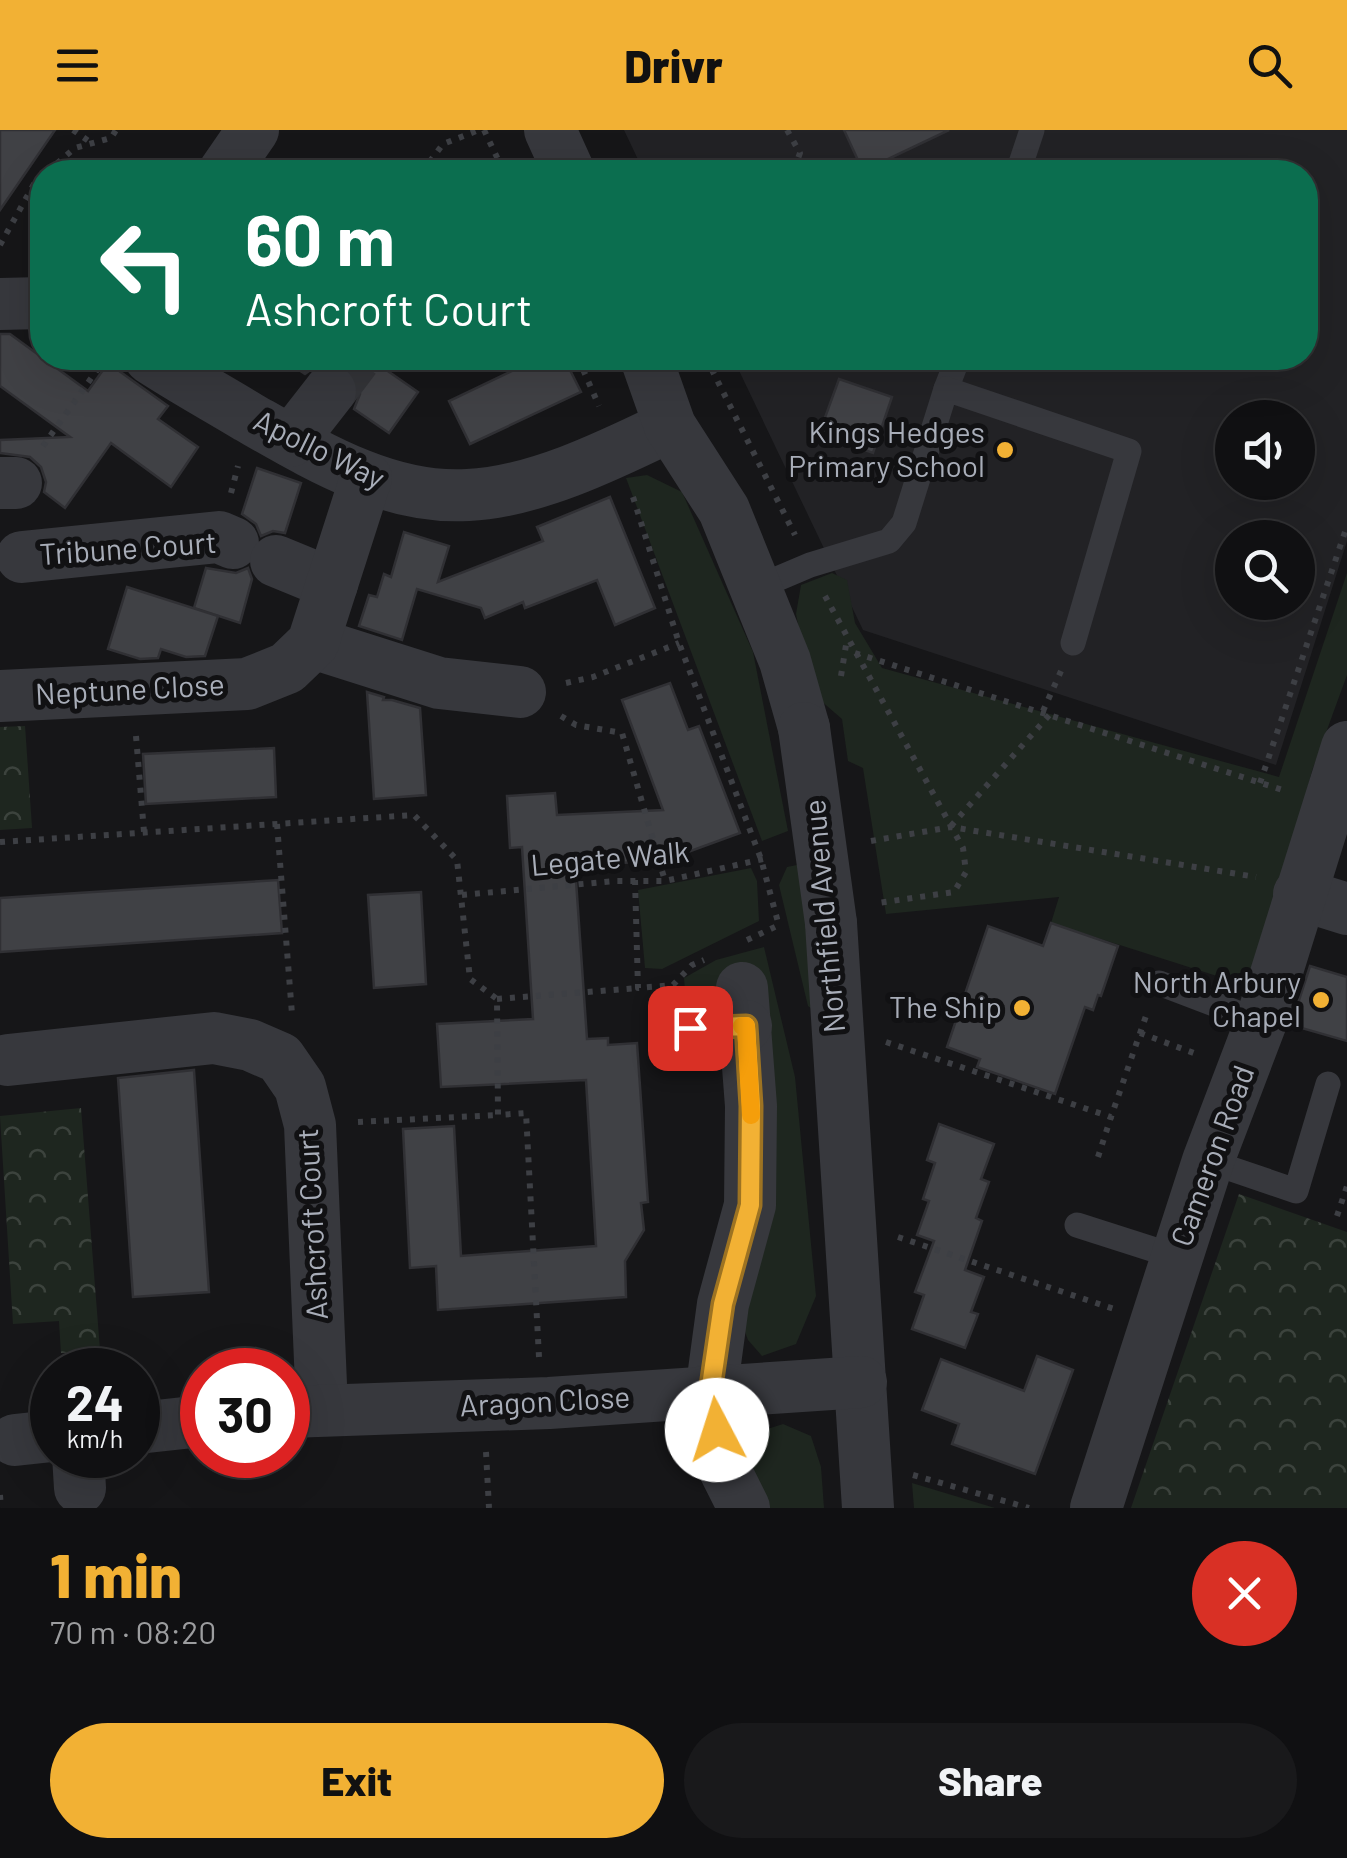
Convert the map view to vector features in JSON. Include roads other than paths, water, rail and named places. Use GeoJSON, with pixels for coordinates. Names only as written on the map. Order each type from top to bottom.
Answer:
{"type":"FeatureCollection","features":[{"type":"Feature","properties":{"kind":"street"},"geometry":{"type":"LineString","coordinates":[[232,160],[253,130]]}},
{"type":"Feature","properties":{"kind":"street"},"geometry":{"type":"LineString","coordinates":[[550,130],[564,160]]}},
{"type":"Feature","properties":{"kind":"street"},"geometry":{"type":"LineString","coordinates":[[0,304],[30,303]]}},
{"type":"Feature","properties":{"kind":"street","name":"Apollo Way"},"geometry":{"type":"LineString","coordinates":[[170,370],[271,430],[366,478],[417,492],[468,496],[519,487],[618,451],[670,426]]}},
{"type":"Feature","properties":{"kind":"street","name":"Northfield Avenue"},"geometry":{"type":"LineString","coordinates":[[650,370],[670,426],[724,510],[786,661],[804,728],[831,923],[861,1382],[883,1489]]}},
{"type":"Feature","properties":{"kind":"street"},"geometry":{"type":"LineString","coordinates":[[271,430],[330,391]]}},
{"type":"Feature","properties":{"kind":"street"},"geometry":{"type":"LineString","coordinates":[[366,478],[313,643],[439,683],[520,692]]}},
{"type":"Feature","properties":{"kind":"street","name":"Tribune Court"},"geometry":{"type":"LineString","coordinates":[[22,557],[243,547],[332,584]]}},
{"type":"Feature","properties":{"kind":"street","name":"Neptune Close"},"geometry":{"type":"LineString","coordinates":[[0,696],[247,684],[288,668],[313,643]]}},
{"type":"Feature","properties":{"kind":"street","name":"Cameron Road"},"geometry":{"type":"LineString","coordinates":[[1096,1508],[1208,1162],[1261,1022],[1323,901],[1328,805],[1347,747]]}},
{"type":"Feature","properties":{"kind":"street"},"geometry":{"type":"LineString","coordinates":[[682,1014],[744,1007],[751,1106],[750,1205],[723,1304],[710,1393],[724,1466],[744,1508]]}},
{"type":"Feature","properties":{"kind":"street","name":"Ashcroft Court"},"geometry":{"type":"LineString","coordinates":[[26,1072],[214,1038],[250,1045],[280,1058],[300,1087],[310,1125],[306,1348]]}},
{"type":"Feature","properties":{"kind":"street","name":"Aragon Close"},"geometry":{"type":"LineString","coordinates":[[310,1410],[484,1406],[861,1382]]}},
{"type":"Feature","properties":{"kind":"lane"},"geometry":{"type":"LineString","coordinates":[[1022,160],[1032,130]]}},
{"type":"Feature","properties":{"kind":"lane"},"geometry":{"type":"LineString","coordinates":[[756,588],[810,565],[889,541],[904,523],[954,370]]}},
{"type":"Feature","properties":{"kind":"lane"},"geometry":{"type":"LineString","coordinates":[[946,390],[1129,451],[1073,643]]}},
{"type":"Feature","properties":{"kind":"lane"},"geometry":{"type":"LineString","coordinates":[[1159,982],[1261,1022]]}},
{"type":"Feature","properties":{"kind":"lane"},"geometry":{"type":"LineString","coordinates":[[1208,1162],[1296,1192],[1328,1084]]}},
{"type":"Feature","properties":{"kind":"lane"},"geometry":{"type":"LineString","coordinates":[[1077,1225],[1177,1257]]}},
{"type":"Feature","properties":{"kind":"tunnel"},"geometry":{"type":"LineString","coordinates":[[330,391],[346,370]]}},
{"type":"Feature","properties":{"kind":"place","name":"Kings Hedges Primary School"},"geometry":{"type":"Point","coordinates":[1005,450]}},
{"type":"Feature","properties":{"kind":"place","name":"North Arbury Chapel"},"geometry":{"type":"Point","coordinates":[1321,1000]}},
{"type":"Feature","properties":{"kind":"place","name":"The Ship"},"geometry":{"type":"Point","coordinates":[1022,1008]}}]}
